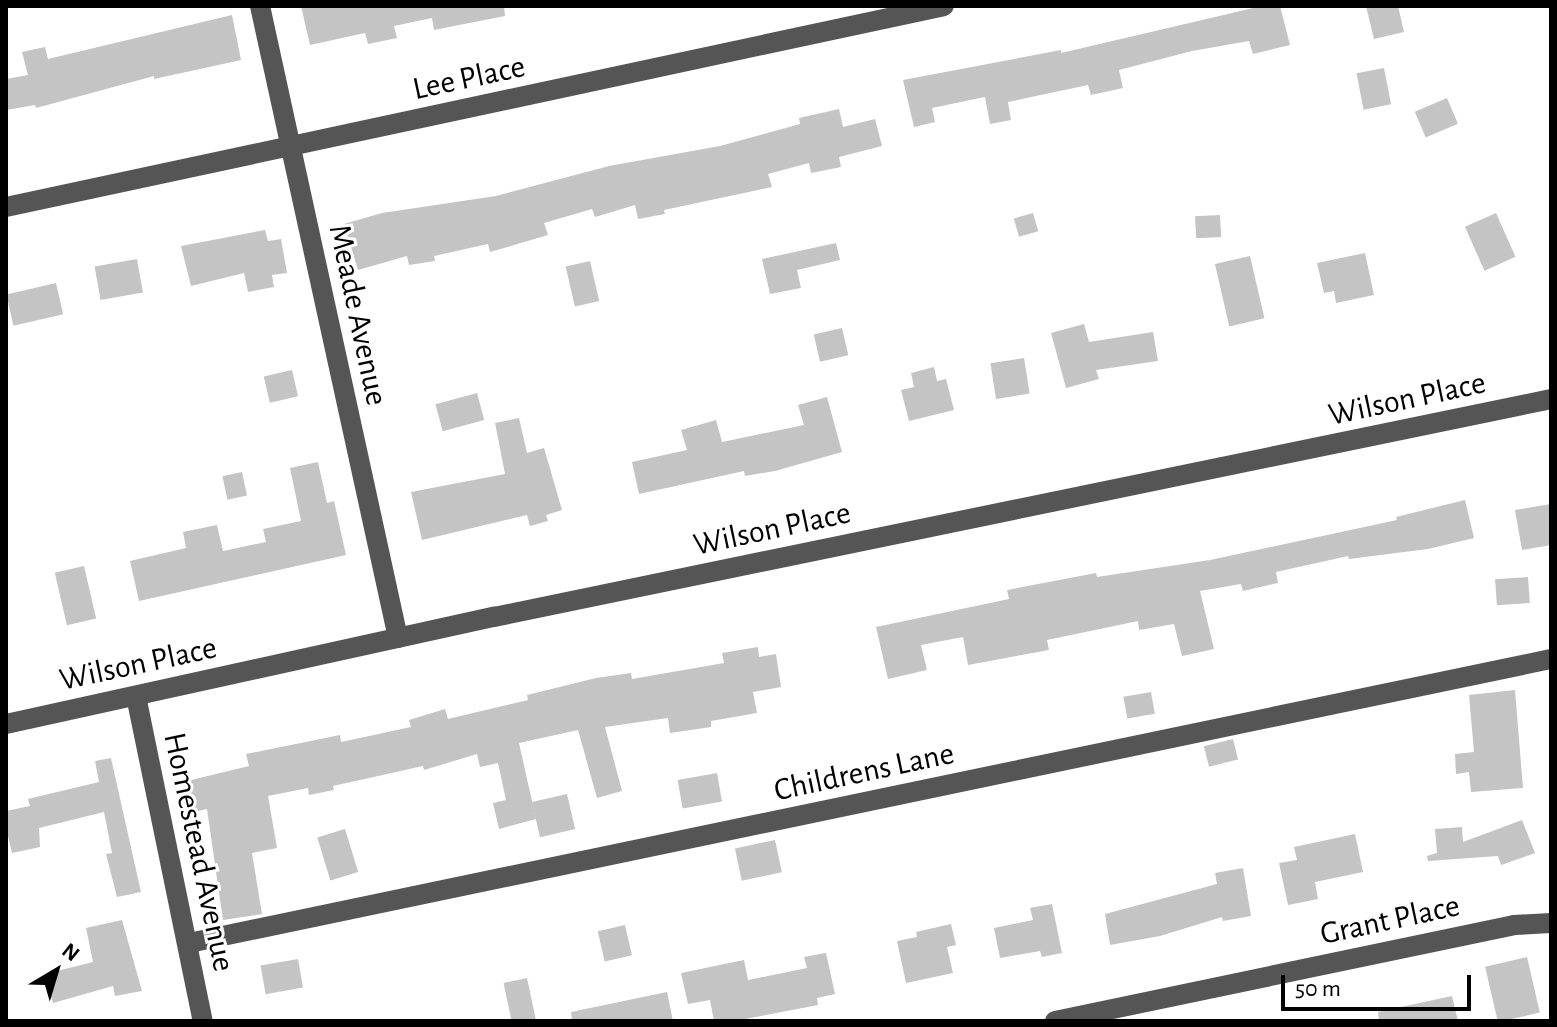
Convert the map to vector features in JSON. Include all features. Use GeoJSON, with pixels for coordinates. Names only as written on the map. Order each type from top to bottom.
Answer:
{"type":"FeatureCollection","features":[{"type":"Feature","properties":{"kind":"street","name":"Meade Avenue"},"geometry":{"type":"LineString","coordinates":[[260,6],[398,638]]}},
{"type":"Feature","properties":{"kind":"street","name":"Lee Place"},"geometry":{"type":"LineString","coordinates":[[6,207],[944,6]]}},
{"type":"Feature","properties":{"kind":"street","name":"Wilson Place"},"geometry":{"type":"LineString","coordinates":[[6,724],[398,638],[1551,399]]}},
{"type":"Feature","properties":{"kind":"street","name":"Childrens Lane"},"geometry":{"type":"LineString","coordinates":[[189,943],[1551,659]]}},
{"type":"Feature","properties":{"kind":"street","name":"Homestead Avenue"},"geometry":{"type":"LineString","coordinates":[[136,696],[203,1021]]}},
{"type":"Feature","properties":{"kind":"street","name":"Grant Place"},"geometry":{"type":"LineString","coordinates":[[1055,1021],[1514,925],[1551,923]]}},
{"type":"Feature","properties":{"kind":"building"},"geometry":{"type":"Polygon","coordinates":[[[301,6],[504,6],[505,16],[434,30],[432,18],[394,26],[397,38],[368,44],[365,33],[310,45],[301,6]]]}},
{"type":"Feature","properties":{"kind":"building"},"geometry":{"type":"Polygon","coordinates":[[[1262,6],[1280,6],[1290,45],[1253,54],[1249,41],[1192,51],[1119,70],[1123,88],[1091,95],[1088,85],[1008,102],[1011,120],[990,124],[985,97],[932,108],[935,122],[914,127],[903,80],[1061,50],[1061,53],[1262,6]]]}},
{"type":"Feature","properties":{"kind":"building"},"geometry":{"type":"Polygon","coordinates":[[[1366,6],[1398,6],[1404,32],[1374,39],[1366,6]]]}},
{"type":"Feature","properties":{"kind":"building"},"geometry":{"type":"Polygon","coordinates":[[[232,15],[241,60],[154,79],[154,76],[36,108],[35,105],[6,110],[6,79],[28,75],[22,52],[45,47],[48,59],[232,15]]]}},
{"type":"Feature","properties":{"kind":"building"},"geometry":{"type":"Polygon","coordinates":[[[1384,68],[1391,104],[1364,110],[1357,73],[1384,68]]]}},
{"type":"Feature","properties":{"kind":"building"},"geometry":{"type":"Polygon","coordinates":[[[1447,98],[1458,124],[1426,137],[1415,112],[1447,98]]]}},
{"type":"Feature","properties":{"kind":"building"},"geometry":{"type":"Polygon","coordinates":[[[839,109],[843,127],[875,119],[882,146],[839,157],[841,167],[811,173],[809,163],[768,174],[772,187],[664,210],[665,214],[638,219],[635,205],[595,217],[592,209],[544,223],[548,235],[490,252],[488,244],[434,256],[435,261],[409,265],[407,256],[358,270],[344,224],[382,213],[496,196],[609,166],[720,146],[800,124],[799,118],[839,109]]]}},
{"type":"Feature","properties":{"kind":"building"},"geometry":{"type":"Polygon","coordinates":[[[1033,213],[1038,231],[1019,237],[1014,219],[1033,213]]]}},
{"type":"Feature","properties":{"kind":"building"},"geometry":{"type":"Polygon","coordinates":[[[1496,213],[1516,257],[1484,271],[1465,227],[1496,213]]]}},
{"type":"Feature","properties":{"kind":"building"},"geometry":{"type":"Polygon","coordinates":[[[1220,215],[1221,237],[1196,238],[1195,216],[1220,215]]]}},
{"type":"Feature","properties":{"kind":"building"},"geometry":{"type":"Polygon","coordinates":[[[265,230],[268,241],[281,239],[287,273],[272,275],[274,287],[248,292],[244,273],[191,286],[181,246],[265,230]]]}},
{"type":"Feature","properties":{"kind":"building"},"geometry":{"type":"Polygon","coordinates":[[[836,243],[840,260],[797,270],[801,288],[770,294],[762,259],[836,243]]]}},
{"type":"Feature","properties":{"kind":"building"},"geometry":{"type":"Polygon","coordinates":[[[1365,253],[1374,295],[1336,303],[1334,291],[1324,293],[1317,263],[1365,253]]]}},
{"type":"Feature","properties":{"kind":"building"},"geometry":{"type":"Polygon","coordinates":[[[1250,256],[1264,318],[1229,326],[1215,264],[1250,256]]]}},
{"type":"Feature","properties":{"kind":"building"},"geometry":{"type":"Polygon","coordinates":[[[137,259],[143,292],[101,300],[95,266],[137,259]]]}},
{"type":"Feature","properties":{"kind":"building"},"geometry":{"type":"Polygon","coordinates":[[[590,261],[599,301],[575,307],[566,267],[590,261]]]}},
{"type":"Feature","properties":{"kind":"building"},"geometry":{"type":"Polygon","coordinates":[[[56,283],[63,314],[14,326],[6,294],[56,283]]]}},
{"type":"Feature","properties":{"kind":"building"},"geometry":{"type":"Polygon","coordinates":[[[1084,324],[1089,342],[1153,332],[1158,361],[1096,370],[1099,379],[1066,388],[1051,333],[1084,324]]]}},
{"type":"Feature","properties":{"kind":"building"},"geometry":{"type":"Polygon","coordinates":[[[842,328],[848,355],[820,362],[814,335],[842,328]]]}},
{"type":"Feature","properties":{"kind":"building"},"geometry":{"type":"Polygon","coordinates":[[[1024,358],[1030,394],[996,399],[990,363],[1024,358]]]}},
{"type":"Feature","properties":{"kind":"building"},"geometry":{"type":"Polygon","coordinates":[[[934,367],[937,381],[946,379],[954,410],[909,421],[901,390],[914,387],[911,373],[934,367]]]}},
{"type":"Feature","properties":{"kind":"building"},"geometry":{"type":"Polygon","coordinates":[[[292,370],[298,396],[270,403],[264,377],[292,370]]]}},
{"type":"Feature","properties":{"kind":"building"},"geometry":{"type":"Polygon","coordinates":[[[477,393],[484,420],[443,431],[435,404],[477,393]]]}},
{"type":"Feature","properties":{"kind":"building"},"geometry":{"type":"Polygon","coordinates":[[[827,397],[842,452],[775,471],[745,476],[744,471],[639,494],[632,462],[687,450],[681,430],[716,420],[722,442],[804,425],[798,405],[827,397]]]}},
{"type":"Feature","properties":{"kind":"building"},"geometry":{"type":"Polygon","coordinates":[[[519,418],[527,453],[544,448],[562,510],[546,515],[548,521],[530,526],[527,515],[422,540],[411,492],[505,474],[495,423],[519,418]]]}},
{"type":"Feature","properties":{"kind":"building"},"geometry":{"type":"Polygon","coordinates":[[[318,462],[327,503],[334,501],[346,555],[139,601],[130,561],[186,548],[183,532],[217,525],[223,551],[266,542],[263,529],[301,521],[290,468],[318,462]]]}},
{"type":"Feature","properties":{"kind":"building"},"geometry":{"type":"Polygon","coordinates":[[[242,472],[247,495],[227,500],[222,476],[242,472]]]}},
{"type":"Feature","properties":{"kind":"building"},"geometry":{"type":"Polygon","coordinates":[[[1465,500],[1474,538],[1428,549],[1349,559],[1348,556],[1276,572],[1278,583],[1243,591],[1241,584],[1200,591],[1214,649],[1182,656],[1174,624],[1139,630],[1138,621],[1047,640],[1049,650],[968,665],[963,637],[921,645],[927,670],[888,679],[876,627],[1009,599],[1007,590],[1096,573],[1097,577],[1210,560],[1397,520],[1396,517],[1465,500]]]}},
{"type":"Feature","properties":{"kind":"building"},"geometry":{"type":"Polygon","coordinates":[[[1551,504],[1551,545],[1522,550],[1515,510],[1551,504]]]}},
{"type":"Feature","properties":{"kind":"building"},"geometry":{"type":"Polygon","coordinates":[[[84,566],[96,619],[67,625],[55,573],[84,566]]]}},
{"type":"Feature","properties":{"kind":"building"},"geometry":{"type":"Polygon","coordinates":[[[1528,577],[1530,603],[1497,605],[1495,579],[1528,577]]]}},
{"type":"Feature","properties":{"kind":"building"},"geometry":{"type":"Polygon","coordinates":[[[758,647],[759,657],[776,654],[781,687],[753,692],[757,713],[711,721],[711,727],[670,733],[668,718],[605,727],[622,791],[597,798],[578,730],[519,743],[536,819],[499,829],[493,803],[506,800],[498,763],[480,767],[477,754],[424,770],[423,766],[333,786],[334,790],[309,795],[308,788],[268,796],[277,848],[252,853],[262,914],[223,920],[207,809],[190,813],[183,782],[249,766],[246,754],[340,735],[341,742],[411,727],[409,720],[445,709],[448,719],[528,700],[527,695],[596,678],[631,673],[632,679],[724,663],[722,653],[758,647]]]}},
{"type":"Feature","properties":{"kind":"building"},"geometry":{"type":"Polygon","coordinates":[[[1515,690],[1523,788],[1471,792],[1469,772],[1456,774],[1455,754],[1474,752],[1469,695],[1515,690]]]}},
{"type":"Feature","properties":{"kind":"building"},"geometry":{"type":"Polygon","coordinates":[[[1151,692],[1155,714],[1127,719],[1123,697],[1151,692]]]}},
{"type":"Feature","properties":{"kind":"building"},"geometry":{"type":"Polygon","coordinates":[[[1233,739],[1238,759],[1209,767],[1204,746],[1233,739]]]}},
{"type":"Feature","properties":{"kind":"building"},"geometry":{"type":"Polygon","coordinates":[[[111,758],[141,892],[117,897],[106,854],[112,853],[104,812],[39,828],[40,847],[12,853],[6,827],[6,811],[30,806],[28,799],[99,782],[95,761],[111,758]]]}},
{"type":"Feature","properties":{"kind":"building"},"geometry":{"type":"Polygon","coordinates":[[[717,773],[722,802],[683,809],[678,780],[717,773]]]}},
{"type":"Feature","properties":{"kind":"building"},"geometry":{"type":"Polygon","coordinates":[[[567,794],[575,829],[540,837],[532,802],[567,794]]]}},
{"type":"Feature","properties":{"kind":"building"},"geometry":{"type":"Polygon","coordinates":[[[1522,820],[1535,853],[1501,865],[1498,856],[1428,861],[1427,856],[1437,853],[1435,829],[1462,827],[1463,842],[1522,820]]]}},
{"type":"Feature","properties":{"kind":"building"},"geometry":{"type":"Polygon","coordinates":[[[345,829],[358,872],[330,881],[317,837],[345,829]]]}},
{"type":"Feature","properties":{"kind":"building"},"geometry":{"type":"Polygon","coordinates":[[[1355,834],[1363,872],[1315,882],[1318,899],[1288,905],[1279,863],[1297,860],[1294,847],[1355,834]]]}},
{"type":"Feature","properties":{"kind":"building"},"geometry":{"type":"Polygon","coordinates":[[[775,840],[782,872],[742,881],[735,849],[775,840]]]}},
{"type":"Feature","properties":{"kind":"building"},"geometry":{"type":"Polygon","coordinates":[[[1243,868],[1251,916],[1223,921],[1222,917],[1160,936],[1110,945],[1105,914],[1217,884],[1215,873],[1243,868]]]}},
{"type":"Feature","properties":{"kind":"building"},"geometry":{"type":"Polygon","coordinates":[[[1052,904],[1062,953],[1042,957],[1040,951],[1000,958],[994,928],[1033,920],[1030,908],[1052,904]]]}},
{"type":"Feature","properties":{"kind":"building"},"geometry":{"type":"Polygon","coordinates":[[[122,920],[142,991],[115,996],[113,986],[53,1003],[45,974],[93,962],[86,928],[122,920]]]}},
{"type":"Feature","properties":{"kind":"building"},"geometry":{"type":"Polygon","coordinates":[[[951,924],[956,945],[947,947],[953,973],[906,983],[897,941],[917,937],[916,932],[951,924]]]}},
{"type":"Feature","properties":{"kind":"building"},"geometry":{"type":"Polygon","coordinates":[[[625,925],[632,955],[605,962],[598,931],[625,925]]]}},
{"type":"Feature","properties":{"kind":"building"},"geometry":{"type":"Polygon","coordinates":[[[826,953],[835,994],[817,998],[818,1005],[735,1021],[714,1021],[710,1000],[688,1004],[681,973],[744,960],[748,980],[807,968],[804,957],[826,953]]]}},
{"type":"Feature","properties":{"kind":"building"},"geometry":{"type":"Polygon","coordinates":[[[1527,957],[1540,1013],[1498,1021],[1485,967],[1527,957]]]}},
{"type":"Feature","properties":{"kind":"building"},"geometry":{"type":"Polygon","coordinates":[[[298,959],[303,988],[266,994],[261,966],[298,959]]]}},
{"type":"Feature","properties":{"kind":"building"},"geometry":{"type":"Polygon","coordinates":[[[527,978],[536,1021],[512,1021],[504,983],[527,978]]]}},
{"type":"Feature","properties":{"kind":"building"},"geometry":{"type":"Polygon","coordinates":[[[667,992],[673,1021],[572,1021],[571,1012],[667,992]]]}},
{"type":"Feature","properties":{"kind":"building"},"geometry":{"type":"Polygon","coordinates":[[[1452,996],[1458,1021],[1379,1021],[1378,1012],[1452,996]]]}}]}
